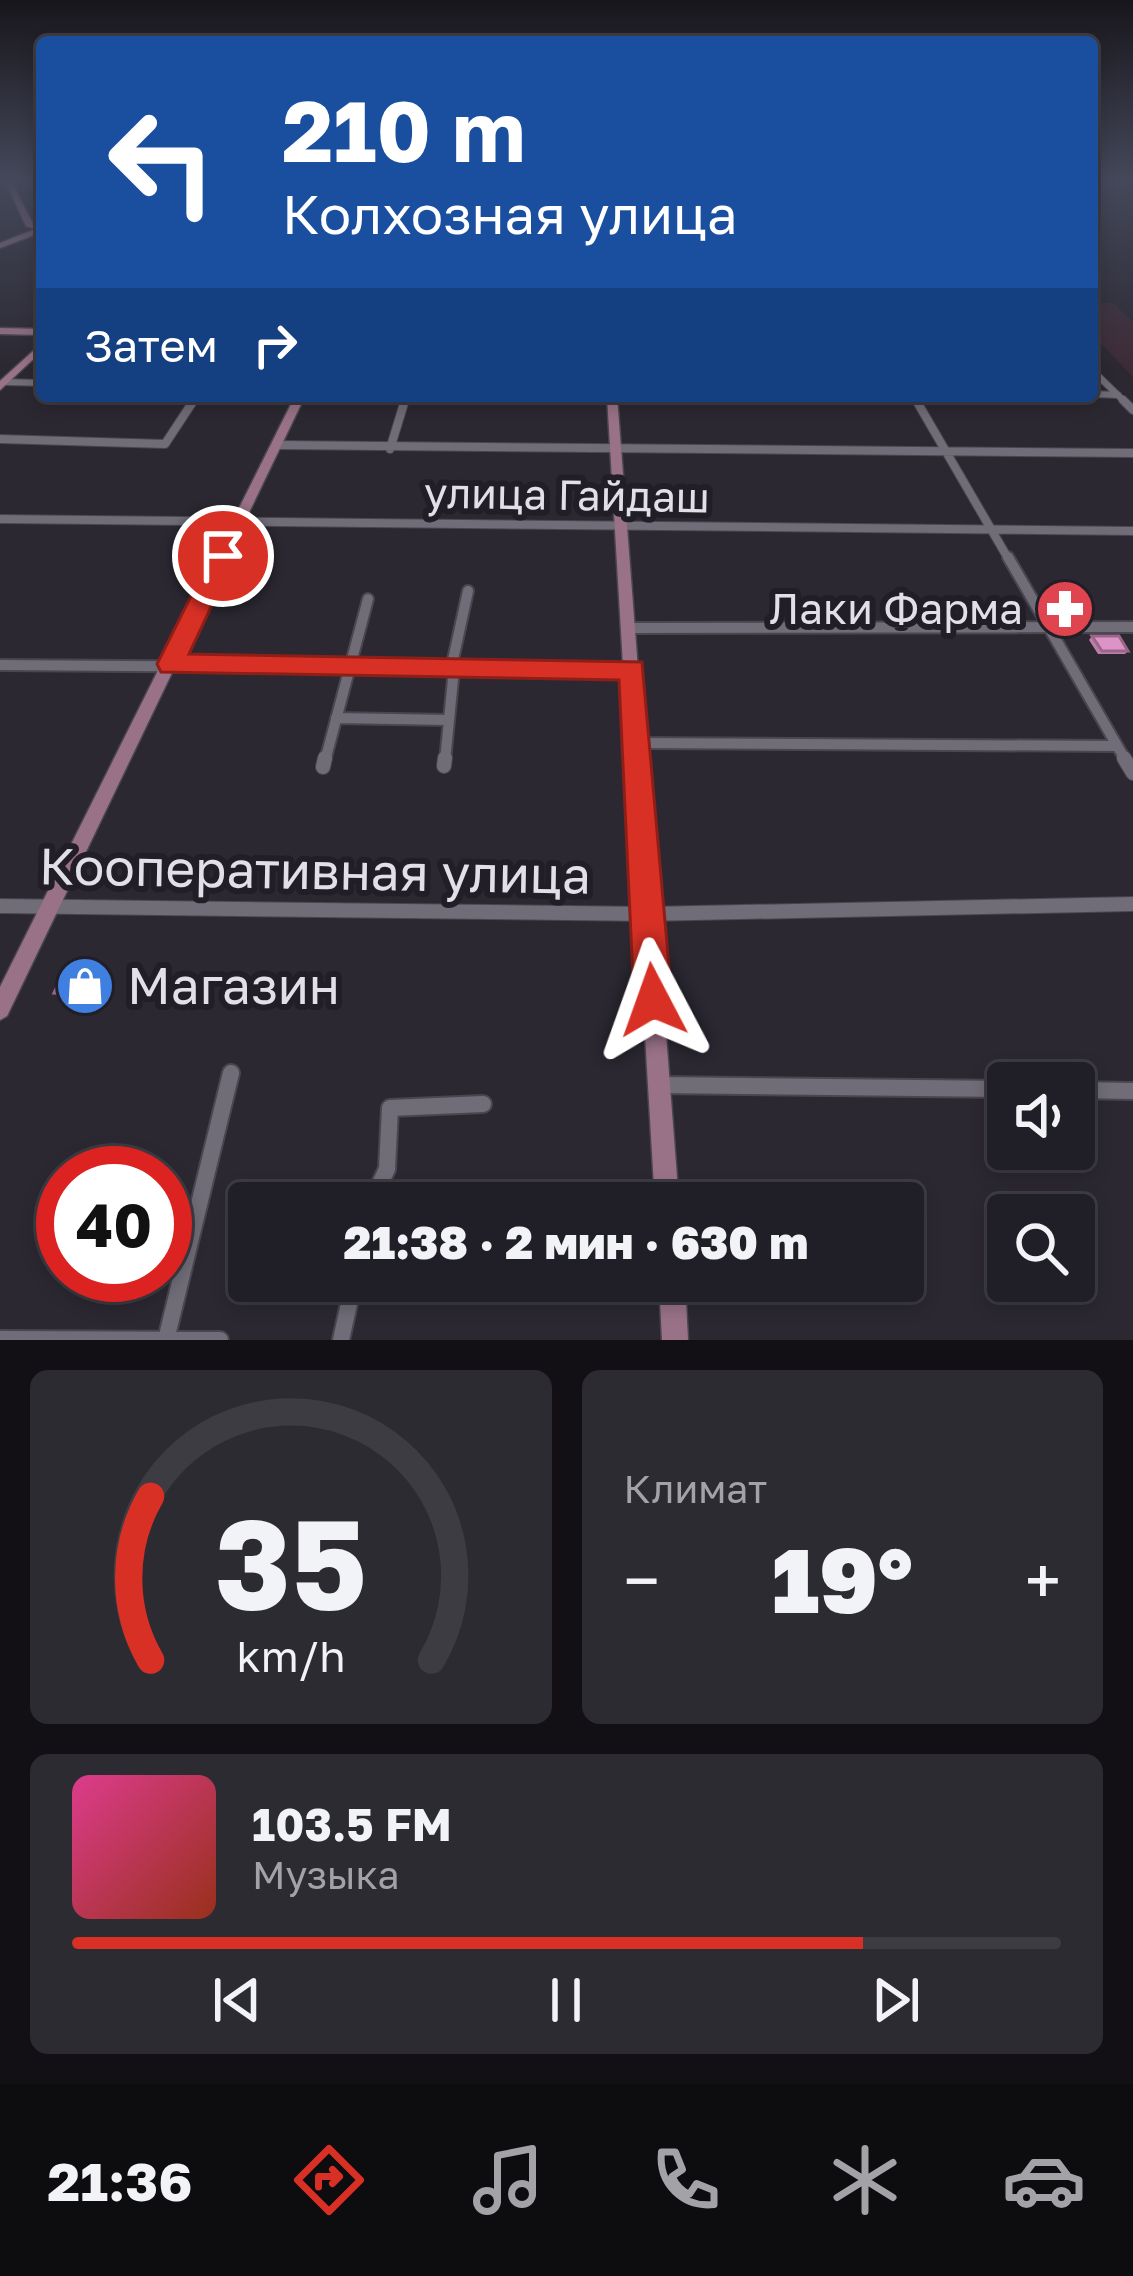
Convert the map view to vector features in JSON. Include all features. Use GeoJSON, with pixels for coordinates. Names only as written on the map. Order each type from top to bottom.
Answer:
{"type":"FeatureCollection","features":[{"type":"Feature","properties":{"kind":"street"},"geometry":{"type":"LineString","coordinates":[[0,331],[36,332]]}},
{"type":"Feature","properties":{"kind":"street"},"geometry":{"type":"LineString","coordinates":[[3,385],[36,352]]}},
{"type":"Feature","properties":{"kind":"street"},"geometry":{"type":"LineString","coordinates":[[1098,376],[1133,410]]}},
{"type":"Feature","properties":{"kind":"street"},"geometry":{"type":"LineString","coordinates":[[3,385],[36,383]]}},
{"type":"Feature","properties":{"kind":"street"},"geometry":{"type":"LineString","coordinates":[[1098,394],[1118,395]]}},
{"type":"Feature","properties":{"kind":"street"},"geometry":{"type":"LineString","coordinates":[[0,439],[165,444],[192,402]]}},
{"type":"Feature","properties":{"kind":"street"},"geometry":{"type":"LineString","coordinates":[[0,1010],[298,402]]}},
{"type":"Feature","properties":{"kind":"street"},"geometry":{"type":"LineString","coordinates":[[390,449],[404,402]]}},
{"type":"Feature","properties":{"kind":"street"},"geometry":{"type":"LineString","coordinates":[[613,402],[666,1182]]}},
{"type":"Feature","properties":{"kind":"street"},"geometry":{"type":"LineString","coordinates":[[918,402],[1133,772]]}},
{"type":"Feature","properties":{"kind":"street"},"geometry":{"type":"LineString","coordinates":[[278,445],[1133,453]]}},
{"type":"Feature","properties":{"kind":"street","name":"улица Гайдаш"},"geometry":{"type":"LineString","coordinates":[[0,519],[1133,532]]}},
{"type":"Feature","properties":{"kind":"street"},"geometry":{"type":"LineString","coordinates":[[444,766],[452,669],[468,591]]}},
{"type":"Feature","properties":{"kind":"street"},"geometry":{"type":"LineString","coordinates":[[323,767],[368,599]]}},
{"type":"Feature","properties":{"kind":"street"},"geometry":{"type":"LineString","coordinates":[[629,628],[1133,627]]}},
{"type":"Feature","properties":{"kind":"street"},"geometry":{"type":"LineString","coordinates":[[0,665],[632,670]]}},
{"type":"Feature","properties":{"kind":"street"},"geometry":{"type":"LineString","coordinates":[[336,718],[449,720]]}},
{"type":"Feature","properties":{"kind":"street"},"geometry":{"type":"LineString","coordinates":[[637,743],[1118,746]]}},
{"type":"Feature","properties":{"kind":"street","name":"Кооперативная улица"},"geometry":{"type":"LineString","coordinates":[[0,907],[648,914],[1133,904]]}},
{"type":"Feature","properties":{"kind":"street"},"geometry":{"type":"LineString","coordinates":[[166,1339],[231,1073]]}},
{"type":"Feature","properties":{"kind":"street"},"geometry":{"type":"LineString","coordinates":[[659,1085],[987,1089]]}},
{"type":"Feature","properties":{"kind":"street"},"geometry":{"type":"LineString","coordinates":[[1095,1090],[1133,1091]]}},
{"type":"Feature","properties":{"kind":"street"},"geometry":{"type":"LineString","coordinates":[[381,1182],[387,1169],[390,1108],[483,1104]]}},
{"type":"Feature","properties":{"kind":"street"},"geometry":{"type":"LineString","coordinates":[[341,1340],[349,1302]]}},
{"type":"Feature","properties":{"kind":"street"},"geometry":{"type":"LineString","coordinates":[[672,1302],[675,1340]]}},
{"type":"Feature","properties":{"kind":"street"},"geometry":{"type":"LineString","coordinates":[[0,1339],[220,1340]]}},
{"type":"Feature","properties":{"kind":"shaded area"},"geometry":{"type":"Polygon","coordinates":[[[1098,303],[1113,303],[1133,322],[1133,377],[1098,340],[1098,303]]]}},
{"type":"Feature","properties":{"kind":"building"},"geometry":{"type":"Polygon","coordinates":[[[1092,636],[1119,636],[1128,651],[1102,651],[1092,636]]]}},
{"type":"Feature","properties":{"kind":"building"},"geometry":{"type":"Polygon","coordinates":[[[65,969],[99,970],[88,994],[54,993],[65,969]]]}},
{"type":"Feature","properties":{"kind":"place","name":"Лаки Фарма"},"geometry":{"type":"Point","coordinates":[1065,609]}},
{"type":"Feature","properties":{"kind":"place","name":"Магазин"},"geometry":{"type":"Point","coordinates":[85,986]}},
{"type":"Feature","properties":{"kind":"route"},"geometry":{"type":"LineString","coordinates":[[223,556],[170,664],[632,670],[653,1000]]}}]}
